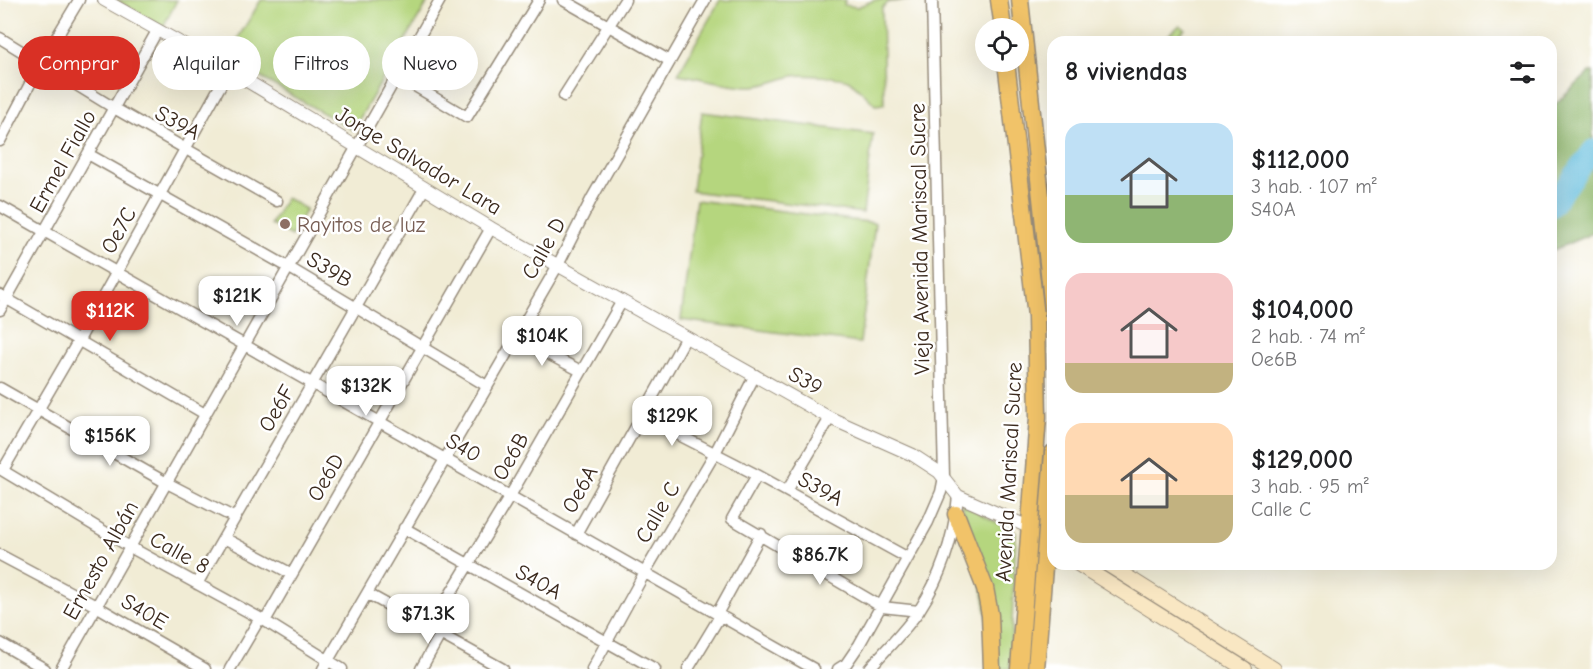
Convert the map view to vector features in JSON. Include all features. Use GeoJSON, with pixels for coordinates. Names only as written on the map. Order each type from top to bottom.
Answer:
{"type":"FeatureCollection","features":[{"type":"Feature","properties":{"kind":"main road"},"geometry":{"type":"LineString","coordinates":[[999,0],[1002,18]]}},
{"type":"Feature","properties":{"kind":"main road"},"geometry":{"type":"LineString","coordinates":[[1020,0],[1047,253]]}},
{"type":"Feature","properties":{"kind":"main road","name":"Avenida Mariscal Sucre"},"geometry":{"type":"LineString","coordinates":[[1007,72],[1036,316],[1038,417],[1046,535],[1028,665]]}},
{"type":"Feature","properties":{"kind":"main road"},"geometry":{"type":"LineString","coordinates":[[1013,122],[1033,121]]}},
{"type":"Feature","properties":{"kind":"main road"},"geometry":{"type":"LineString","coordinates":[[956,514],[985,588],[990,615],[992,669]]}},
{"type":"Feature","properties":{"kind":"main road"},"geometry":{"type":"LineString","coordinates":[[1088,570],[1245,669]]}},
{"type":"Feature","properties":{"kind":"main road"},"geometry":{"type":"LineString","coordinates":[[1117,570],[1274,669]]}},
{"type":"Feature","properties":{"kind":"street"},"geometry":{"type":"LineString","coordinates":[[57,36],[79,0]]}},
{"type":"Feature","properties":{"kind":"street","name":"Jorge Salvador Lara"},"geometry":{"type":"LineString","coordinates":[[104,0],[167,36]]}},
{"type":"Feature","properties":{"kind":"street","name":"Ernesto Albán"},"geometry":{"type":"LineString","coordinates":[[420,36],[440,0]]}},
{"type":"Feature","properties":{"kind":"street"},"geometry":{"type":"LineString","coordinates":[[422,90],[467,117],[539,0]]}},
{"type":"Feature","properties":{"kind":"street"},"geometry":{"type":"LineString","coordinates":[[563,0],[670,61]]}},
{"type":"Feature","properties":{"kind":"street"},"geometry":{"type":"LineString","coordinates":[[564,96],[625,0]]}},
{"type":"Feature","properties":{"kind":"street","name":"Calle D"},"geometry":{"type":"LineString","coordinates":[[325,665],[558,265],[592,198],[705,0]]}},
{"type":"Feature","properties":{"kind":"street","name":"Vieja Avenida Mariscal Sucre"},"geometry":{"type":"LineString","coordinates":[[837,669],[846,664],[882,607],[928,522],[941,492],[944,477],[932,0]]}},
{"type":"Feature","properties":{"kind":"street","name":"Ermel Fiallo"},"geometry":{"type":"LineString","coordinates":[[0,310],[3,297],[45,231],[158,31]]}},
{"type":"Feature","properties":{"kind":"street","name":"S39A"},"geometry":{"type":"LineString","coordinates":[[0,38],[18,49]]}},
{"type":"Feature","properties":{"kind":"street","name":"Jorge Salvador Lara"},"geometry":{"type":"LineString","coordinates":[[261,89],[424,189],[558,265]]}},
{"type":"Feature","properties":{"kind":"street"},"geometry":{"type":"LineString","coordinates":[[0,141],[27,90]]}},
{"type":"Feature","properties":{"kind":"street","name":"S39A"},"geometry":{"type":"LineString","coordinates":[[85,90],[277,201]]}},
{"type":"Feature","properties":{"kind":"street","name":"Oe7C"},"geometry":{"type":"LineString","coordinates":[[1,470],[79,340],[218,90]]}},
{"type":"Feature","properties":{"kind":"street","name":"Ernesto Albán"},"geometry":{"type":"LineString","coordinates":[[61,669],[165,482],[390,90]]}},
{"type":"Feature","properties":{"kind":"street","name":"S39B"},"geometry":{"type":"LineString","coordinates":[[88,154],[161,193],[487,386]]}},
{"type":"Feature","properties":{"kind":"street","name":"Oe6F"},"geometry":{"type":"LineString","coordinates":[[198,584],[424,189]]}},
{"type":"Feature","properties":{"kind":"street","name":"S40"},"geometry":{"type":"LineString","coordinates":[[0,206],[814,669]]}},
{"type":"Feature","properties":{"kind":"street","name":"Oe6D"},"geometry":{"type":"LineString","coordinates":[[230,669],[292,574],[491,228]]}},
{"type":"Feature","properties":{"kind":"street","name":"S39"},"geometry":{"type":"LineString","coordinates":[[558,265],[830,418],[913,455],[944,477],[958,496],[1046,535]]}},
{"type":"Feature","properties":{"kind":"street"},"geometry":{"type":"LineString","coordinates":[[3,297],[205,414]]}},
{"type":"Feature","properties":{"kind":"street","name":"Oe6B"},"geometry":{"type":"LineString","coordinates":[[429,629],[510,496],[622,301]]}},
{"type":"Feature","properties":{"kind":"street"},"geometry":{"type":"LineString","coordinates":[[515,337],[581,371]]}},
{"type":"Feature","properties":{"kind":"street","name":"Oe6A"},"geometry":{"type":"LineString","coordinates":[[576,534],[686,337]]}},
{"type":"Feature","properties":{"kind":"street","name":"Calle C"},"geometry":{"type":"LineString","coordinates":[[592,669],[715,453],[755,375]]}},
{"type":"Feature","properties":{"kind":"street"},"geometry":{"type":"LineString","coordinates":[[0,388],[165,482],[235,518]]}},
{"type":"Feature","properties":{"kind":"street","name":"S39A"},"geometry":{"type":"LineString","coordinates":[[642,416],[787,491],[908,558]]}},
{"type":"Feature","properties":{"kind":"street"},"geometry":{"type":"LineString","coordinates":[[787,491],[830,418]]}},
{"type":"Feature","properties":{"kind":"street","name":"Calle 8"},"geometry":{"type":"LineString","coordinates":[[1,470],[130,547],[262,620],[325,665],[342,669]]}},
{"type":"Feature","properties":{"kind":"street"},"geometry":{"type":"LineString","coordinates":[[757,475],[732,519],[882,607],[919,611]]}},
{"type":"Feature","properties":{"kind":"street"},"geometry":{"type":"LineString","coordinates":[[869,669],[919,611],[934,586],[950,544],[958,496]]}},
{"type":"Feature","properties":{"kind":"street","name":"S40A"},"geometry":{"type":"LineString","coordinates":[[404,528],[608,642],[648,667]]}},
{"type":"Feature","properties":{"kind":"street"},"geometry":{"type":"LineString","coordinates":[[688,669],[761,534]]}},
{"type":"Feature","properties":{"kind":"street"},"geometry":{"type":"LineString","coordinates":[[224,538],[292,574]]}},
{"type":"Feature","properties":{"kind":"street","name":"S40E"},"geometry":{"type":"LineString","coordinates":[[0,555],[96,606],[205,669]]}},
{"type":"Feature","properties":{"kind":"street"},"geometry":{"type":"LineString","coordinates":[[368,594],[503,669]]}},
{"type":"Feature","properties":{"kind":"street"},"geometry":{"type":"LineString","coordinates":[[421,669],[440,635]]}},
{"type":"Feature","properties":{"kind":"street"},"geometry":{"type":"LineString","coordinates":[[0,643],[45,669]]}},
{"type":"Feature","properties":{"kind":"green space"},"geometry":{"type":"Polygon","coordinates":[[[116,0],[177,0],[163,27],[116,0]]]}},
{"type":"Feature","properties":{"kind":"green space"},"geometry":{"type":"Polygon","coordinates":[[[261,0],[429,0],[408,36],[382,36],[382,80],[353,130],[282,90],[370,90],[370,36],[273,36],[273,85],[261,78],[261,36],[239,36],[261,0]]]}},
{"type":"Feature","properties":{"kind":"green space"},"geometry":{"type":"Polygon","coordinates":[[[720,0],[845,0],[844,5],[857,7],[875,0],[913,0],[889,2],[882,8],[884,104],[875,105],[850,81],[837,78],[797,75],[762,85],[743,86],[678,74],[720,0]]]}},
{"type":"Feature","properties":{"kind":"green space"},"geometry":{"type":"Polygon","coordinates":[[[1180,25],[1185,29],[1178,36],[1168,36],[1180,25]]]}},
{"type":"Feature","properties":{"kind":"green space"},"geometry":{"type":"Polygon","coordinates":[[[1590,72],[1593,72],[1593,233],[1557,248],[1557,102],[1590,72]]]}},
{"type":"Feature","properties":{"kind":"green space"},"geometry":{"type":"Polygon","coordinates":[[[702,112],[873,134],[863,213],[692,191],[702,112]]]}},
{"type":"Feature","properties":{"kind":"green space"},"geometry":{"type":"Polygon","coordinates":[[[286,198],[306,209],[291,236],[271,224],[286,198]]]}},
{"type":"Feature","properties":{"kind":"green space"},"geometry":{"type":"Polygon","coordinates":[[[696,200],[875,223],[860,343],[681,320],[696,200]]]}},
{"type":"Feature","properties":{"kind":"green space"},"geometry":{"type":"Polygon","coordinates":[[[961,503],[1016,533],[1010,669],[996,669],[976,552],[961,503]]]}},
{"type":"Feature","properties":{"kind":"waterway"},"geometry":{"type":"LineString","coordinates":[[1557,199],[1593,150]]}},
{"type":"Feature","properties":{"kind":"place","name":"Rayitos de luz"},"geometry":{"type":"Point","coordinates":[285,224]}}]}
